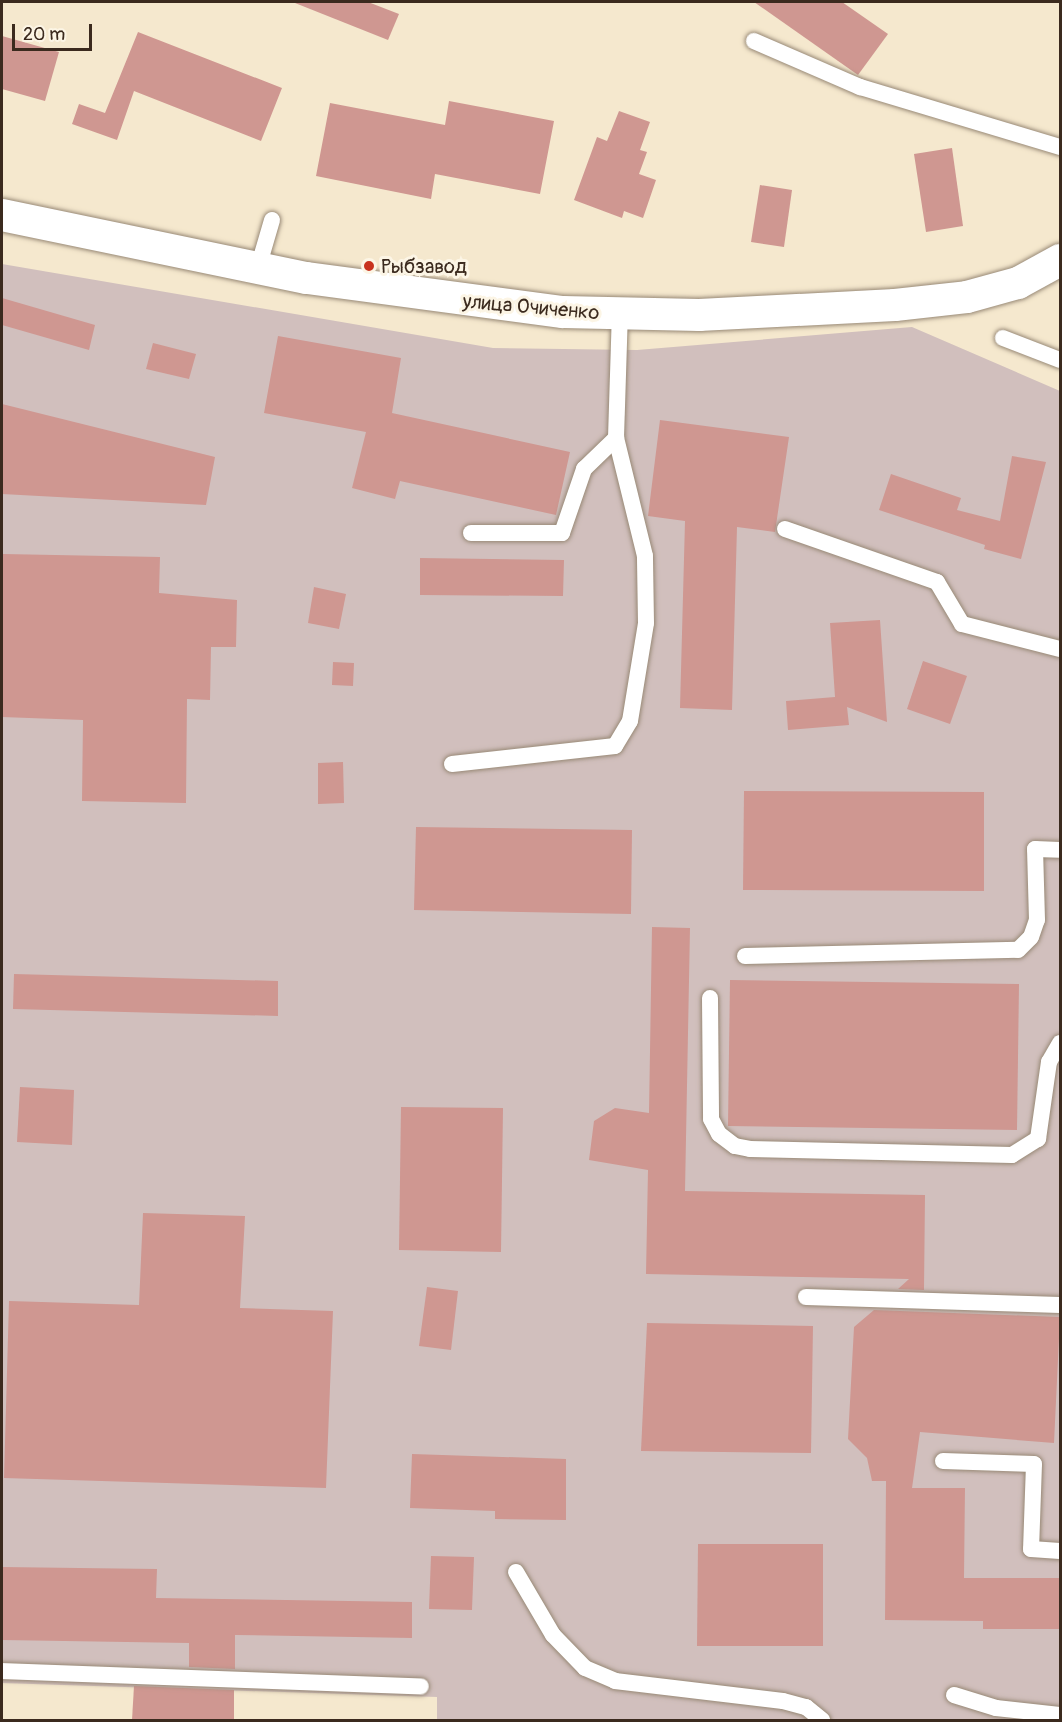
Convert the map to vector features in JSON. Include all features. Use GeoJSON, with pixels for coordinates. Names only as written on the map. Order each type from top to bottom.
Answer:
{"type":"FeatureCollection","features":[{"type":"Feature","properties":{"kind":"street","name":"улица Очиченко"},"geometry":{"type":"LineString","coordinates":[[6,212],[258,268],[448,299],[620,314],[789,312],[967,297],[1018,283],[1060,260]]}},
{"type":"Feature","properties":{"kind":"lane"},"geometry":{"type":"LineString","coordinates":[[754,40],[860,87],[1060,147]]}},
{"type":"Feature","properties":{"kind":"lane"},"geometry":{"type":"LineString","coordinates":[[258,268],[272,220]]}},
{"type":"Feature","properties":{"kind":"lane"},"geometry":{"type":"LineString","coordinates":[[452,764],[615,746],[630,720],[646,623],[645,556],[616,438],[620,314]]}},
{"type":"Feature","properties":{"kind":"lane"},"geometry":{"type":"LineString","coordinates":[[1003,338],[1060,360]]}},
{"type":"Feature","properties":{"kind":"lane"},"geometry":{"type":"LineString","coordinates":[[471,533],[562,532],[584,469],[616,438]]}},
{"type":"Feature","properties":{"kind":"lane"},"geometry":{"type":"LineString","coordinates":[[785,529],[937,582],[962,624],[1060,649]]}},
{"type":"Feature","properties":{"kind":"lane"},"geometry":{"type":"LineString","coordinates":[[746,956],[1018,950],[1031,937],[1037,920],[1035,849],[1060,850]]}},
{"type":"Feature","properties":{"kind":"lane"},"geometry":{"type":"LineString","coordinates":[[710,998],[711,1119],[719,1134],[735,1146],[750,1149],[1012,1155],[1038,1139],[1049,1062],[1060,1043]]}},
{"type":"Feature","properties":{"kind":"lane"},"geometry":{"type":"LineString","coordinates":[[806,1297],[1060,1305]]}},
{"type":"Feature","properties":{"kind":"lane"},"geometry":{"type":"LineString","coordinates":[[943,1461],[1034,1464],[1031,1550],[1060,1551]]}},
{"type":"Feature","properties":{"kind":"lane"},"geometry":{"type":"LineString","coordinates":[[516,1572],[552,1635],[585,1668],[615,1681],[783,1701],[806,1707],[822,1720]]}},
{"type":"Feature","properties":{"kind":"lane"},"geometry":{"type":"LineString","coordinates":[[2,1671],[421,1686]]}},
{"type":"Feature","properties":{"kind":"lane"},"geometry":{"type":"LineString","coordinates":[[954,1695],[996,1708],[1060,1715]]}},
{"type":"Feature","properties":{"kind":"shaded area"},"geometry":{"type":"Polygon","coordinates":[[[2,264],[493,348],[637,350],[912,327],[1060,391],[1060,1720],[437,1720],[437,1697],[2,1683],[2,264]]]}},
{"type":"Feature","properties":{"kind":"building"},"geometry":{"type":"Polygon","coordinates":[[[368,2],[399,14],[388,40],[295,3],[368,2]]]}},
{"type":"Feature","properties":{"kind":"building"},"geometry":{"type":"Polygon","coordinates":[[[754,2],[842,2],[888,34],[858,75],[754,2]]]}},
{"type":"Feature","properties":{"kind":"building"},"geometry":{"type":"Polygon","coordinates":[[[138,32],[282,88],[261,141],[134,91],[117,140],[72,124],[79,104],[105,113],[138,32]]]}},
{"type":"Feature","properties":{"kind":"building"},"geometry":{"type":"Polygon","coordinates":[[[2,36],[59,52],[45,101],[2,89],[2,36]]]}},
{"type":"Feature","properties":{"kind":"building"},"geometry":{"type":"Polygon","coordinates":[[[449,101],[554,121],[540,194],[435,174],[431,199],[316,176],[330,103],[445,125],[449,101]]]}},
{"type":"Feature","properties":{"kind":"building"},"geometry":{"type":"Polygon","coordinates":[[[619,111],[650,122],[640,150],[647,152],[639,174],[656,180],[643,218],[624,211],[622,218],[574,200],[597,137],[607,141],[619,111]]]}},
{"type":"Feature","properties":{"kind":"building"},"geometry":{"type":"Polygon","coordinates":[[[952,148],[963,226],[926,232],[914,154],[952,148]]]}},
{"type":"Feature","properties":{"kind":"building"},"geometry":{"type":"Polygon","coordinates":[[[760,185],[792,190],[784,247],[751,242],[760,185]]]}},
{"type":"Feature","properties":{"kind":"building"},"geometry":{"type":"Polygon","coordinates":[[[2,298],[95,325],[89,350],[2,325],[2,298]]]}},
{"type":"Feature","properties":{"kind":"building"},"geometry":{"type":"Polygon","coordinates":[[[278,336],[401,358],[392,413],[570,452],[556,515],[400,481],[395,499],[352,488],[366,432],[264,413],[278,336]]]}},
{"type":"Feature","properties":{"kind":"building"},"geometry":{"type":"Polygon","coordinates":[[[153,343],[196,354],[189,379],[146,369],[153,343]]]}},
{"type":"Feature","properties":{"kind":"building"},"geometry":{"type":"Polygon","coordinates":[[[2,404],[215,457],[206,505],[2,494],[2,404]]]}},
{"type":"Feature","properties":{"kind":"building"},"geometry":{"type":"Polygon","coordinates":[[[660,420],[789,437],[775,532],[737,527],[732,710],[680,708],[685,521],[648,516],[660,420]]]}},
{"type":"Feature","properties":{"kind":"building"},"geometry":{"type":"Polygon","coordinates":[[[1012,456],[1046,462],[1021,559],[984,549],[985,545],[879,510],[891,474],[961,498],[957,510],[1000,521],[1012,456]]]}},
{"type":"Feature","properties":{"kind":"building"},"geometry":{"type":"Polygon","coordinates":[[[3,554],[160,557],[159,593],[237,600],[236,647],[211,647],[210,700],[187,699],[186,803],[82,801],[83,720],[2,717],[3,554]]]}},
{"type":"Feature","properties":{"kind":"building"},"geometry":{"type":"Polygon","coordinates":[[[420,558],[564,560],[563,596],[420,595],[420,558]]]}},
{"type":"Feature","properties":{"kind":"building"},"geometry":{"type":"Polygon","coordinates":[[[314,587],[346,594],[339,629],[308,623],[314,587]]]}},
{"type":"Feature","properties":{"kind":"building"},"geometry":{"type":"Polygon","coordinates":[[[880,620],[887,722],[847,707],[849,725],[788,730],[786,701],[835,697],[830,623],[880,620]]]}},
{"type":"Feature","properties":{"kind":"building"},"geometry":{"type":"Polygon","coordinates":[[[923,661],[967,676],[950,724],[907,709],[923,661]]]}},
{"type":"Feature","properties":{"kind":"building"},"geometry":{"type":"Polygon","coordinates":[[[333,662],[354,663],[353,686],[332,685],[333,662]]]}},
{"type":"Feature","properties":{"kind":"building"},"geometry":{"type":"Polygon","coordinates":[[[343,762],[344,803],[318,804],[318,763],[343,762]]]}},
{"type":"Feature","properties":{"kind":"building"},"geometry":{"type":"Polygon","coordinates":[[[744,791],[984,792],[984,891],[743,890],[744,791]]]}},
{"type":"Feature","properties":{"kind":"building"},"geometry":{"type":"Polygon","coordinates":[[[416,827],[632,830],[631,914],[414,910],[416,827]]]}},
{"type":"Feature","properties":{"kind":"building"},"geometry":{"type":"Polygon","coordinates":[[[652,927],[690,928],[685,1191],[925,1195],[924,1290],[898,1289],[909,1279],[646,1274],[648,1170],[589,1160],[594,1121],[615,1108],[649,1113],[652,927]]]}},
{"type":"Feature","properties":{"kind":"building"},"geometry":{"type":"Polygon","coordinates":[[[14,974],[278,981],[278,1016],[13,1009],[14,974]]]}},
{"type":"Feature","properties":{"kind":"building"},"geometry":{"type":"Polygon","coordinates":[[[730,980],[1019,984],[1017,1130],[728,1126],[730,980]]]}},
{"type":"Feature","properties":{"kind":"building"},"geometry":{"type":"Polygon","coordinates":[[[20,1087],[74,1090],[72,1145],[17,1142],[20,1087]]]}},
{"type":"Feature","properties":{"kind":"building"},"geometry":{"type":"Polygon","coordinates":[[[401,1107],[503,1108],[501,1252],[399,1250],[401,1107]]]}},
{"type":"Feature","properties":{"kind":"building"},"geometry":{"type":"Polygon","coordinates":[[[143,1213],[245,1216],[240,1308],[333,1311],[326,1488],[4,1478],[9,1301],[139,1305],[143,1213]]]}},
{"type":"Feature","properties":{"kind":"building"},"geometry":{"type":"Polygon","coordinates":[[[427,1287],[458,1291],[451,1350],[419,1346],[427,1287]]]}},
{"type":"Feature","properties":{"kind":"building"},"geometry":{"type":"Polygon","coordinates":[[[874,1310],[1060,1317],[1054,1443],[920,1432],[912,1488],[965,1488],[964,1578],[1060,1578],[1060,1629],[983,1629],[983,1621],[885,1620],[886,1481],[872,1481],[867,1458],[848,1439],[854,1327],[874,1310]]]}},
{"type":"Feature","properties":{"kind":"building"},"geometry":{"type":"Polygon","coordinates":[[[647,1323],[813,1326],[811,1453],[641,1451],[647,1323]]]}},
{"type":"Feature","properties":{"kind":"building"},"geometry":{"type":"Polygon","coordinates":[[[412,1454],[566,1459],[566,1520],[495,1519],[495,1511],[410,1508],[412,1454]]]}},
{"type":"Feature","properties":{"kind":"building"},"geometry":{"type":"Polygon","coordinates":[[[698,1544],[823,1544],[823,1646],[697,1646],[698,1544]]]}},
{"type":"Feature","properties":{"kind":"building"},"geometry":{"type":"Polygon","coordinates":[[[431,1556],[474,1557],[472,1610],[429,1609],[431,1556]]]}},
{"type":"Feature","properties":{"kind":"building"},"geometry":{"type":"Polygon","coordinates":[[[2,1567],[157,1569],[156,1598],[412,1602],[412,1638],[235,1635],[235,1669],[189,1667],[189,1643],[2,1640],[2,1567]]]}},
{"type":"Feature","properties":{"kind":"building"},"geometry":{"type":"Polygon","coordinates":[[[134,1686],[234,1690],[234,1720],[132,1720],[134,1686]]]}},
{"type":"Feature","properties":{"kind":"place","name":"Рыбзавод"},"geometry":{"type":"Point","coordinates":[369,266]}}]}
